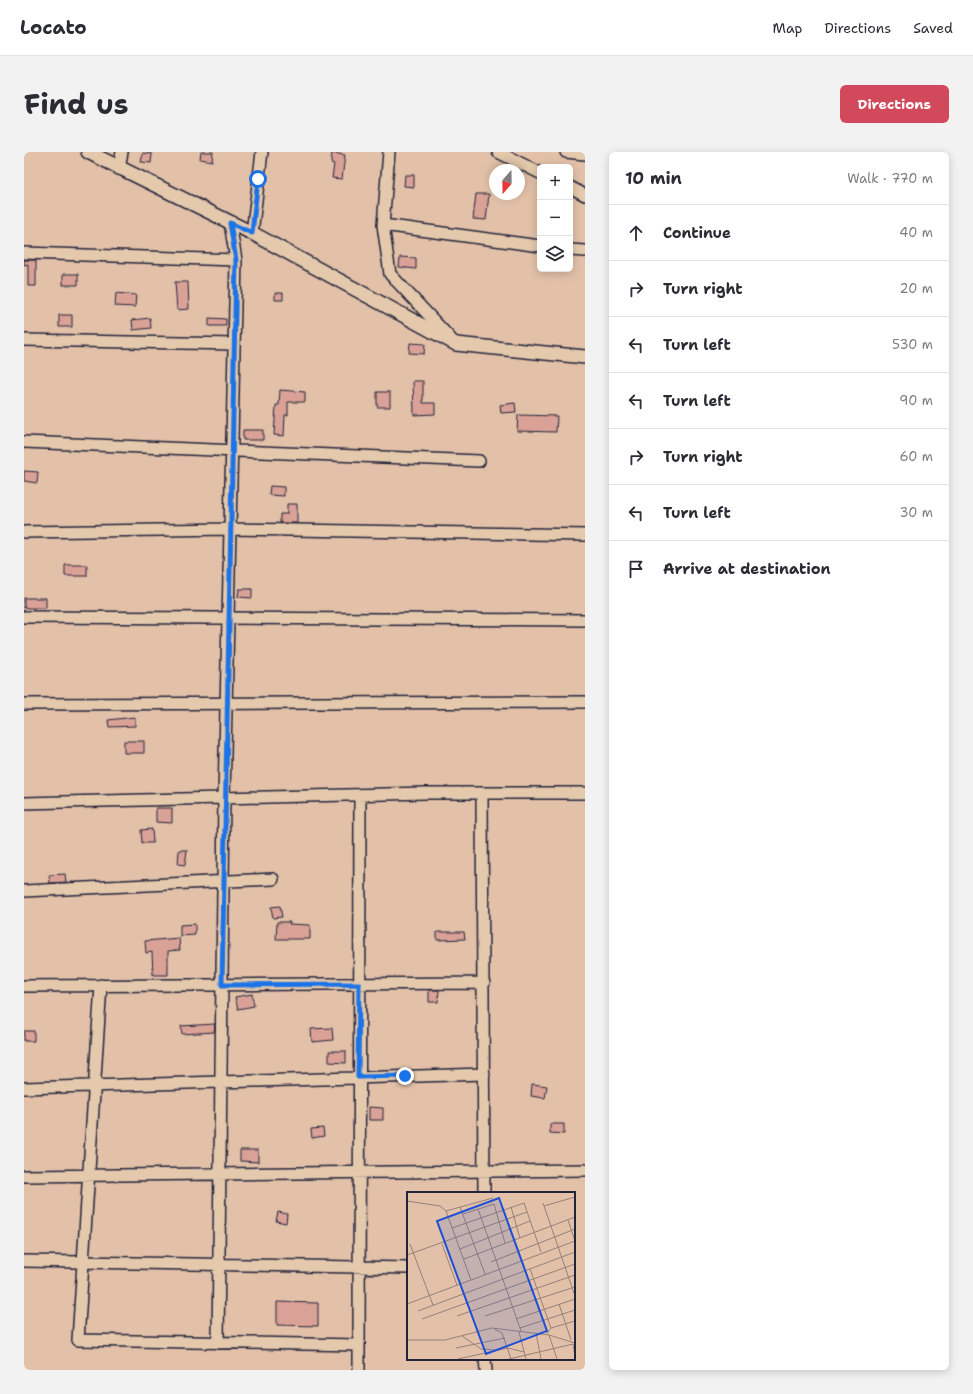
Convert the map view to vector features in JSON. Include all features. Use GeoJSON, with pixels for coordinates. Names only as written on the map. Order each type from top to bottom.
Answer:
{"type":"FeatureCollection","features":[{"type":"Feature","properties":{"kind":"street"},"geometry":{"type":"LineString","coordinates":[[88,152],[119,169],[252,233],[456,344],[585,357]]}},
{"type":"Feature","properties":{"kind":"street"},"geometry":{"type":"LineString","coordinates":[[119,169],[122,152]]}},
{"type":"Feature","properties":{"kind":"street"},"geometry":{"type":"LineString","coordinates":[[252,233],[262,152]]}},
{"type":"Feature","properties":{"kind":"street"},"geometry":{"type":"LineString","coordinates":[[389,152],[383,225],[390,274],[456,344]]}},
{"type":"Feature","properties":{"kind":"street"},"geometry":{"type":"LineString","coordinates":[[498,152],[537,172]]}},
{"type":"Feature","properties":{"kind":"street"},"geometry":{"type":"LineString","coordinates":[[566,152],[585,154]]}},
{"type":"Feature","properties":{"kind":"street"},"geometry":{"type":"LineString","coordinates":[[573,189],[585,195]]}},
{"type":"Feature","properties":{"kind":"street"},"geometry":{"type":"LineString","coordinates":[[218,1343],[224,798],[228,704],[236,260],[230,223]]}},
{"type":"Feature","properties":{"kind":"street"},"geometry":{"type":"LineString","coordinates":[[383,225],[537,246]]}},
{"type":"Feature","properties":{"kind":"street"},"geometry":{"type":"LineString","coordinates":[[573,250],[585,252]]}},
{"type":"Feature","properties":{"kind":"street"},"geometry":{"type":"LineString","coordinates":[[24,253],[236,260]]}},
{"type":"Feature","properties":{"kind":"street"},"geometry":{"type":"LineString","coordinates":[[24,340],[234,344]]}},
{"type":"Feature","properties":{"kind":"street"},"geometry":{"type":"LineString","coordinates":[[24,442],[479,461]]}},
{"type":"Feature","properties":{"kind":"street"},"geometry":{"type":"LineString","coordinates":[[24,532],[231,529],[585,535]]}},
{"type":"Feature","properties":{"kind":"street"},"geometry":{"type":"LineString","coordinates":[[24,617],[585,620]]}},
{"type":"Feature","properties":{"kind":"street"},"geometry":{"type":"LineString","coordinates":[[24,704],[585,702]]}},
{"type":"Feature","properties":{"kind":"street"},"geometry":{"type":"LineString","coordinates":[[482,793],[484,1192]]}},
{"type":"Feature","properties":{"kind":"street"},"geometry":{"type":"LineString","coordinates":[[24,803],[360,795],[585,793]]}},
{"type":"Feature","properties":{"kind":"street"},"geometry":{"type":"LineString","coordinates":[[359,1370],[358,1077],[360,795]]}},
{"type":"Feature","properties":{"kind":"street"},"geometry":{"type":"LineString","coordinates":[[24,891],[273,879]]}},
{"type":"Feature","properties":{"kind":"street"},"geometry":{"type":"LineString","coordinates":[[24,986],[484,983]]}},
{"type":"Feature","properties":{"kind":"street"},"geometry":{"type":"LineString","coordinates":[[101,985],[78,1340],[359,1345]]}},
{"type":"Feature","properties":{"kind":"street"},"geometry":{"type":"LineString","coordinates":[[24,1088],[484,1074]]}},
{"type":"Feature","properties":{"kind":"street"},"geometry":{"type":"LineString","coordinates":[[24,1176],[585,1170]]}},
{"type":"Feature","properties":{"kind":"street"},"geometry":{"type":"LineString","coordinates":[[24,1262],[407,1268]]}},
{"type":"Feature","properties":{"kind":"building"},"geometry":{"type":"Polygon","coordinates":[[[201,152],[213,152],[212,161],[200,159],[201,152]]]}},
{"type":"Feature","properties":{"kind":"building"},"geometry":{"type":"Polygon","coordinates":[[[143,153],[152,154],[151,163],[141,162],[143,153]]]}},
{"type":"Feature","properties":{"kind":"building"},"geometry":{"type":"Polygon","coordinates":[[[332,153],[345,155],[342,179],[332,178],[334,164],[331,163],[332,153]]]}},
{"type":"Feature","properties":{"kind":"building"},"geometry":{"type":"Polygon","coordinates":[[[405,175],[414,175],[414,187],[404,186],[405,175]]]}},
{"type":"Feature","properties":{"kind":"building"},"geometry":{"type":"Polygon","coordinates":[[[476,194],[489,194],[486,220],[473,219],[476,194]]]}},
{"type":"Feature","properties":{"kind":"building"},"geometry":{"type":"Polygon","coordinates":[[[400,257],[416,258],[416,269],[399,267],[400,257]]]}},
{"type":"Feature","properties":{"kind":"building"},"geometry":{"type":"Polygon","coordinates":[[[24,260],[36,260],[36,286],[28,286],[28,264],[24,265],[24,260]]]}},
{"type":"Feature","properties":{"kind":"building"},"geometry":{"type":"Polygon","coordinates":[[[63,274],[78,274],[78,285],[63,285],[63,274]]]}},
{"type":"Feature","properties":{"kind":"building"},"geometry":{"type":"Polygon","coordinates":[[[175,282],[188,282],[189,309],[177,310],[175,282]]]}},
{"type":"Feature","properties":{"kind":"building"},"geometry":{"type":"Polygon","coordinates":[[[116,293],[136,295],[135,307],[115,306],[116,293]]]}},
{"type":"Feature","properties":{"kind":"building"},"geometry":{"type":"Polygon","coordinates":[[[275,293],[283,293],[283,300],[275,300],[275,293]]]}},
{"type":"Feature","properties":{"kind":"building"},"geometry":{"type":"Polygon","coordinates":[[[59,315],[72,315],[72,327],[59,327],[59,315]]]}},
{"type":"Feature","properties":{"kind":"building"},"geometry":{"type":"Polygon","coordinates":[[[150,318],[151,328],[133,330],[132,320],[150,318]]]}},
{"type":"Feature","properties":{"kind":"building"},"geometry":{"type":"Polygon","coordinates":[[[209,318],[226,319],[226,326],[209,326],[209,318]]]}},
{"type":"Feature","properties":{"kind":"building"},"geometry":{"type":"Polygon","coordinates":[[[410,343],[425,344],[424,354],[409,353],[410,343]]]}},
{"type":"Feature","properties":{"kind":"building"},"geometry":{"type":"Polygon","coordinates":[[[413,381],[423,381],[423,403],[435,403],[435,414],[414,415],[413,381]]]}},
{"type":"Feature","properties":{"kind":"building"},"geometry":{"type":"Polygon","coordinates":[[[280,390],[305,392],[305,402],[288,402],[288,415],[285,415],[284,436],[274,435],[276,405],[279,405],[280,390]]]}},
{"type":"Feature","properties":{"kind":"building"},"geometry":{"type":"Polygon","coordinates":[[[377,392],[390,392],[390,407],[377,407],[377,392]]]}},
{"type":"Feature","properties":{"kind":"building"},"geometry":{"type":"Polygon","coordinates":[[[515,403],[516,412],[501,413],[500,405],[515,403]]]}},
{"type":"Feature","properties":{"kind":"building"},"geometry":{"type":"Polygon","coordinates":[[[518,415],[557,416],[556,432],[517,431],[518,415]]]}},
{"type":"Feature","properties":{"kind":"building"},"geometry":{"type":"Polygon","coordinates":[[[243,430],[263,430],[263,440],[243,440],[243,430]]]}},
{"type":"Feature","properties":{"kind":"building"},"geometry":{"type":"Polygon","coordinates":[[[24,471],[38,472],[37,483],[24,481],[24,471]]]}},
{"type":"Feature","properties":{"kind":"building"},"geometry":{"type":"Polygon","coordinates":[[[270,486],[284,487],[284,496],[269,495],[270,486]]]}},
{"type":"Feature","properties":{"kind":"building"},"geometry":{"type":"Polygon","coordinates":[[[287,504],[297,504],[297,523],[280,523],[280,514],[287,514],[287,504]]]}},
{"type":"Feature","properties":{"kind":"building"},"geometry":{"type":"Polygon","coordinates":[[[65,565],[87,565],[87,576],[65,576],[65,565]]]}},
{"type":"Feature","properties":{"kind":"building"},"geometry":{"type":"Polygon","coordinates":[[[239,589],[252,589],[252,598],[238,597],[239,589]]]}},
{"type":"Feature","properties":{"kind":"building"},"geometry":{"type":"Polygon","coordinates":[[[24,598],[46,598],[46,608],[24,608],[24,598]]]}},
{"type":"Feature","properties":{"kind":"building"},"geometry":{"type":"Polygon","coordinates":[[[135,717],[135,726],[109,727],[108,720],[135,717]]]}},
{"type":"Feature","properties":{"kind":"building"},"geometry":{"type":"Polygon","coordinates":[[[124,741],[144,741],[144,753],[124,753],[124,741]]]}},
{"type":"Feature","properties":{"kind":"building"},"geometry":{"type":"Polygon","coordinates":[[[156,808],[172,808],[172,823],[156,822],[156,808]]]}},
{"type":"Feature","properties":{"kind":"building"},"geometry":{"type":"Polygon","coordinates":[[[152,829],[153,843],[142,843],[141,830],[152,829]]]}},
{"type":"Feature","properties":{"kind":"building"},"geometry":{"type":"Polygon","coordinates":[[[179,850],[187,850],[185,865],[178,864],[179,850]]]}},
{"type":"Feature","properties":{"kind":"building"},"geometry":{"type":"Polygon","coordinates":[[[65,874],[66,882],[50,883],[49,875],[65,874]]]}},
{"type":"Feature","properties":{"kind":"building"},"geometry":{"type":"Polygon","coordinates":[[[280,906],[282,917],[273,918],[271,907],[280,906]]]}},
{"type":"Feature","properties":{"kind":"building"},"geometry":{"type":"Polygon","coordinates":[[[277,922],[310,925],[310,939],[276,939],[277,922]]]}},
{"type":"Feature","properties":{"kind":"building"},"geometry":{"type":"Polygon","coordinates":[[[195,924],[195,935],[180,936],[180,925],[195,924]]]}},
{"type":"Feature","properties":{"kind":"building"},"geometry":{"type":"Polygon","coordinates":[[[437,932],[464,932],[465,939],[437,940],[437,932]]]}},
{"type":"Feature","properties":{"kind":"building"},"geometry":{"type":"Polygon","coordinates":[[[179,938],[180,950],[168,951],[168,975],[153,975],[152,952],[146,953],[145,941],[179,938]]]}},
{"type":"Feature","properties":{"kind":"building"},"geometry":{"type":"Polygon","coordinates":[[[429,990],[439,990],[438,1002],[429,1002],[429,990]]]}},
{"type":"Feature","properties":{"kind":"building"},"geometry":{"type":"Polygon","coordinates":[[[252,994],[254,1006],[238,1009],[235,997],[252,994]]]}},
{"type":"Feature","properties":{"kind":"building"},"geometry":{"type":"Polygon","coordinates":[[[215,1024],[214,1032],[182,1034],[181,1026],[215,1024]]]}},
{"type":"Feature","properties":{"kind":"building"},"geometry":{"type":"Polygon","coordinates":[[[332,1028],[333,1040],[312,1042],[311,1029],[332,1028]]]}},
{"type":"Feature","properties":{"kind":"building"},"geometry":{"type":"Polygon","coordinates":[[[24,1031],[34,1031],[34,1041],[24,1041],[24,1031]]]}},
{"type":"Feature","properties":{"kind":"building"},"geometry":{"type":"Polygon","coordinates":[[[329,1051],[346,1051],[346,1063],[329,1062],[329,1051]]]}},
{"type":"Feature","properties":{"kind":"building"},"geometry":{"type":"Polygon","coordinates":[[[532,1084],[547,1086],[545,1098],[531,1096],[532,1084]]]}},
{"type":"Feature","properties":{"kind":"building"},"geometry":{"type":"Polygon","coordinates":[[[369,1107],[383,1108],[383,1120],[369,1120],[369,1107]]]}},
{"type":"Feature","properties":{"kind":"building"},"geometry":{"type":"Polygon","coordinates":[[[550,1124],[564,1124],[564,1134],[550,1133],[550,1124]]]}},
{"type":"Feature","properties":{"kind":"building"},"geometry":{"type":"Polygon","coordinates":[[[323,1128],[324,1136],[312,1138],[311,1129],[323,1128]]]}},
{"type":"Feature","properties":{"kind":"building"},"geometry":{"type":"Polygon","coordinates":[[[240,1150],[258,1150],[258,1162],[240,1161],[240,1150]]]}},
{"type":"Feature","properties":{"kind":"building"},"geometry":{"type":"Polygon","coordinates":[[[278,1212],[287,1214],[286,1223],[276,1221],[278,1212]]]}},
{"type":"Feature","properties":{"kind":"building"},"geometry":{"type":"Polygon","coordinates":[[[277,1302],[318,1303],[318,1326],[277,1325],[277,1302]]]}},
{"type":"Feature","properties":{"kind":"route"},"geometry":{"type":"LineString","coordinates":[[258,179],[252,233],[230,223],[236,260],[228,704],[224,798],[222,985],[359,984],[358,1077],[405,1076]]}}]}
